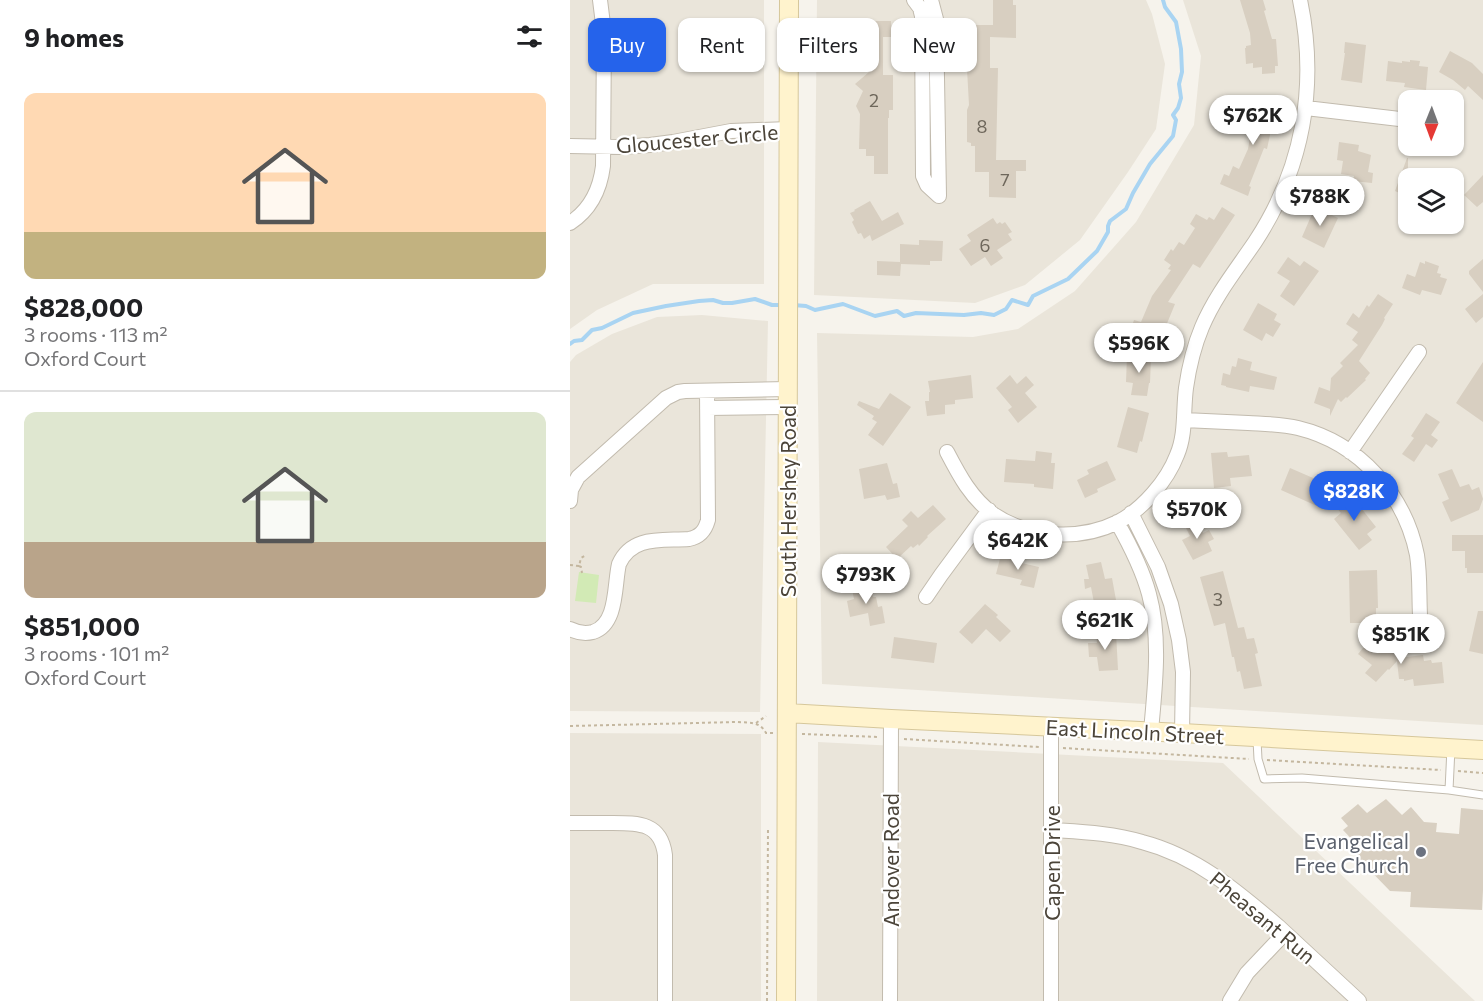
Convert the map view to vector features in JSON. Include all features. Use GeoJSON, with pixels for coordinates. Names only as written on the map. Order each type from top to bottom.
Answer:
{"type":"FeatureCollection","features":[{"type":"Feature","properties":{"kind":"main road","name":"South Hershey Road"},"geometry":{"type":"LineString","coordinates":[[786,1001],[789,0]]}},
{"type":"Feature","properties":{"kind":"main road","name":"East Lincoln Street"},"geometry":{"type":"LineString","coordinates":[[787,713],[1483,750]]}},
{"type":"Feature","properties":{"kind":"street"},"geometry":{"type":"LineString","coordinates":[[570,223],[589,206],[599,187],[603,166],[604,32],[600,0]]}},
{"type":"Feature","properties":{"kind":"street"},"geometry":{"type":"LineString","coordinates":[[914,0],[920,8],[923,18]]}},
{"type":"Feature","properties":{"kind":"street"},"geometry":{"type":"LineString","coordinates":[[931,0],[936,18]]}},
{"type":"Feature","properties":{"kind":"street"},"geometry":{"type":"LineString","coordinates":[[947,453],[965,486],[989,510],[1017,526],[1049,534],[1062,535],[1090,531],[1117,522],[1153,493],[1168,474],[1181,442],[1186,389],[1192,359],[1203,327],[1217,298],[1269,220],[1284,189],[1298,148],[1306,108],[1308,71],[1307,44],[1300,0]]}},
{"type":"Feature","properties":{"kind":"street"},"geometry":{"type":"LineString","coordinates":[[926,72],[923,116],[923,176],[927,185],[939,196],[937,116],[933,72]]}},
{"type":"Feature","properties":{"kind":"street"},"geometry":{"type":"LineString","coordinates":[[1306,108],[1398,119]]}},
{"type":"Feature","properties":{"kind":"street"},"geometry":{"type":"LineString","coordinates":[[923,116],[937,116]]}},
{"type":"Feature","properties":{"kind":"street","name":"Gloucester Circle"},"geometry":{"type":"LineString","coordinates":[[570,146],[650,145],[731,131],[789,129]]}},
{"type":"Feature","properties":{"kind":"street"},"geometry":{"type":"LineString","coordinates":[[1350,452],[1419,352]]}},
{"type":"Feature","properties":{"kind":"street"},"geometry":{"type":"LineString","coordinates":[[570,501],[571,490],[579,477],[666,398],[678,392],[707,391],[787,398]]}},
{"type":"Feature","properties":{"kind":"street"},"geometry":{"type":"LineString","coordinates":[[570,629],[585,633],[599,629],[605,624],[611,612],[619,564],[630,549],[646,541],[695,538],[706,528],[708,520],[707,391]]}},
{"type":"Feature","properties":{"kind":"street"},"geometry":{"type":"LineString","coordinates":[[707,408],[787,398]]}},
{"type":"Feature","properties":{"kind":"street"},"geometry":{"type":"LineString","coordinates":[[1184,420],[1275,424],[1298,428],[1336,443],[1364,462],[1393,495],[1407,520],[1417,556],[1420,615]]}},
{"type":"Feature","properties":{"kind":"street"},"geometry":{"type":"LineString","coordinates":[[926,597],[989,510]]}},
{"type":"Feature","properties":{"kind":"street"},"geometry":{"type":"LineString","coordinates":[[1131,513],[1158,567],[1173,613],[1183,672],[1182,733]]}},
{"type":"Feature","properties":{"kind":"street"},"geometry":{"type":"LineString","coordinates":[[1117,522],[1140,569],[1152,612],[1155,663],[1151,731]]}},
{"type":"Feature","properties":{"kind":"street","name":"Andover Road"},"geometry":{"type":"LineString","coordinates":[[890,1001],[891,719]]}},
{"type":"Feature","properties":{"kind":"street","name":"Capen Drive"},"geometry":{"type":"LineString","coordinates":[[1051,1001],[1052,726]]}},
{"type":"Feature","properties":{"kind":"street"},"geometry":{"type":"LineString","coordinates":[[570,823],[636,823],[650,827],[661,839],[665,855],[664,1001]]}},
{"type":"Feature","properties":{"kind":"street","name":"Pheasant Run"},"geometry":{"type":"LineString","coordinates":[[1051,830],[1114,835],[1144,842],[1199,866],[1244,896],[1359,1001]]}},
{"type":"Feature","properties":{"kind":"street"},"geometry":{"type":"LineString","coordinates":[[1230,1001],[1248,973],[1285,933]]}},
{"type":"Feature","properties":{"kind":"lane"},"geometry":{"type":"LineString","coordinates":[[1257,737],[1258,759],[1263,779],[1302,778],[1483,795]]}},
{"type":"Feature","properties":{"kind":"lane"},"geometry":{"type":"LineString","coordinates":[[1449,790],[1450,748]]}},
{"type":"Feature","properties":{"kind":"path"},"geometry":{"type":"LineString","coordinates":[[582,573],[579,566],[581,558],[586,555]]}},
{"type":"Feature","properties":{"kind":"path"},"geometry":{"type":"LineString","coordinates":[[570,565],[579,566]]}},
{"type":"Feature","properties":{"kind":"path"},"geometry":{"type":"LineString","coordinates":[[756,723],[766,716]]}},
{"type":"Feature","properties":{"kind":"path"},"geometry":{"type":"LineString","coordinates":[[570,726],[737,722],[756,723],[763,726],[766,733],[891,738],[1483,773]]}},
{"type":"Feature","properties":{"kind":"path"},"geometry":{"type":"LineString","coordinates":[[767,1001],[768,828]]}},
{"type":"Feature","properties":{"kind":"shaded area"},"geometry":{"type":"Polygon","coordinates":[[[570,0],[764,0],[764,18],[678,18],[678,72],[764,72],[764,284],[653,284],[597,310],[570,329],[570,0]]]}},
{"type":"Feature","properties":{"kind":"shaded area"},"geometry":{"type":"Polygon","coordinates":[[[817,0],[1146,0],[1165,64],[1156,129],[1080,240],[1025,285],[975,303],[814,295],[816,72],[879,72],[879,18],[817,18],[817,0]]]}},
{"type":"Feature","properties":{"kind":"shaded area"},"geometry":{"type":"Polygon","coordinates":[[[1183,0],[1483,0],[1483,725],[822,684],[817,333],[973,337],[1018,329],[1075,291],[1136,222],[1194,125],[1201,56],[1183,0]]]}},
{"type":"Feature","properties":{"kind":"shaded area"},"geometry":{"type":"Polygon","coordinates":[[[702,315],[768,321],[760,712],[570,711],[570,362],[576,355],[612,334],[657,317],[702,315]]]}},
{"type":"Feature","properties":{"kind":"shaded area"},"geometry":{"type":"Polygon","coordinates":[[[570,733],[761,734],[761,1001],[570,1001],[570,733]]]}},
{"type":"Feature","properties":{"kind":"shaded area"},"geometry":{"type":"Polygon","coordinates":[[[818,742],[1223,763],[1475,1001],[817,1001],[818,742]]]}},
{"type":"Feature","properties":{"kind":"green space"},"geometry":{"type":"Polygon","coordinates":[[[579,572],[599,575],[596,603],[575,601],[579,572]]]}},
{"type":"Feature","properties":{"kind":"building"},"geometry":{"type":"Polygon","coordinates":[[[993,0],[1013,0],[1013,5],[1016,5],[1016,38],[990,37],[990,68],[998,68],[996,160],[1026,160],[1026,171],[1016,171],[1016,198],[989,197],[989,172],[975,172],[975,146],[967,142],[969,105],[967,72],[977,72],[977,25],[993,25],[993,0]]]}},
{"type":"Feature","properties":{"kind":"building"},"geometry":{"type":"Polygon","coordinates":[[[1240,0],[1263,0],[1272,39],[1276,39],[1278,66],[1275,66],[1275,73],[1262,74],[1262,67],[1253,68],[1253,63],[1246,64],[1245,48],[1251,45],[1250,33],[1240,0]]]}},
{"type":"Feature","properties":{"kind":"building"},"geometry":{"type":"Polygon","coordinates":[[[879,21],[891,21],[891,37],[883,37],[883,75],[893,75],[893,110],[889,110],[888,118],[888,174],[874,174],[874,156],[866,156],[866,149],[859,149],[860,114],[856,106],[863,91],[855,84],[869,72],[879,72],[879,21]]]}},
{"type":"Feature","properties":{"kind":"building"},"geometry":{"type":"Polygon","coordinates":[[[1345,42],[1366,45],[1362,83],[1341,80],[1345,42]]]}},
{"type":"Feature","properties":{"kind":"building"},"geometry":{"type":"Polygon","coordinates":[[[1450,51],[1472,63],[1483,74],[1483,100],[1468,86],[1465,90],[1439,72],[1450,51]]]}},
{"type":"Feature","properties":{"kind":"building"},"geometry":{"type":"Polygon","coordinates":[[[1410,60],[1420,61],[1419,66],[1428,67],[1426,90],[1404,87],[1405,83],[1386,81],[1388,61],[1410,62],[1410,60]]]}},
{"type":"Feature","properties":{"kind":"building"},"geometry":{"type":"Polygon","coordinates":[[[1257,98],[1276,102],[1273,117],[1276,117],[1274,131],[1271,130],[1267,149],[1264,148],[1249,186],[1251,187],[1248,196],[1220,184],[1224,174],[1229,176],[1233,166],[1239,169],[1248,149],[1251,132],[1244,123],[1251,107],[1255,108],[1257,98]]]}},
{"type":"Feature","properties":{"kind":"building"},"geometry":{"type":"Polygon","coordinates":[[[1339,142],[1359,145],[1358,151],[1371,155],[1368,172],[1373,173],[1372,183],[1353,181],[1354,176],[1341,174],[1343,161],[1337,160],[1339,142]]]}},
{"type":"Feature","properties":{"kind":"building"},"geometry":{"type":"Polygon","coordinates":[[[1407,158],[1408,158],[1408,168],[1403,168],[1407,158]]]}},
{"type":"Feature","properties":{"kind":"building"},"geometry":{"type":"Polygon","coordinates":[[[1483,175],[1483,202],[1477,207],[1464,195],[1483,175]]]}},
{"type":"Feature","properties":{"kind":"building"},"geometry":{"type":"Polygon","coordinates":[[[870,201],[882,221],[898,212],[904,224],[872,241],[870,235],[864,239],[861,233],[858,234],[850,213],[870,201]]]}},
{"type":"Feature","properties":{"kind":"building"},"geometry":{"type":"Polygon","coordinates":[[[1222,207],[1235,215],[1200,268],[1193,264],[1168,302],[1175,304],[1159,343],[1130,332],[1134,320],[1141,322],[1152,296],[1171,270],[1168,269],[1171,265],[1164,260],[1179,242],[1184,245],[1195,228],[1190,224],[1196,214],[1207,220],[1209,217],[1214,220],[1222,207]]]}},
{"type":"Feature","properties":{"kind":"building"},"geometry":{"type":"Polygon","coordinates":[[[1315,207],[1338,218],[1324,248],[1302,237],[1315,207]]]}},
{"type":"Feature","properties":{"kind":"building"},"geometry":{"type":"Polygon","coordinates":[[[993,218],[997,224],[1005,222],[1012,232],[1008,234],[1012,240],[997,250],[1003,258],[991,266],[985,257],[971,266],[959,249],[971,241],[967,235],[993,218]]]}},
{"type":"Feature","properties":{"kind":"building"},"geometry":{"type":"Polygon","coordinates":[[[919,240],[943,241],[942,261],[930,261],[930,265],[901,264],[900,276],[877,275],[877,261],[900,262],[900,244],[919,245],[919,240]]]}},
{"type":"Feature","properties":{"kind":"building"},"geometry":{"type":"Polygon","coordinates":[[[1288,257],[1300,266],[1304,261],[1319,271],[1294,306],[1280,296],[1290,281],[1277,273],[1288,257]]]}},
{"type":"Feature","properties":{"kind":"building"},"geometry":{"type":"Polygon","coordinates":[[[1483,259],[1483,292],[1469,271],[1483,259]]]}},
{"type":"Feature","properties":{"kind":"building"},"geometry":{"type":"Polygon","coordinates":[[[1425,261],[1439,266],[1437,273],[1441,274],[1440,277],[1447,279],[1441,295],[1422,290],[1420,295],[1402,288],[1407,274],[1415,277],[1420,262],[1425,264],[1425,261]]]}},
{"type":"Feature","properties":{"kind":"building"},"geometry":{"type":"Polygon","coordinates":[[[1378,294],[1393,304],[1359,361],[1370,373],[1347,398],[1341,402],[1338,399],[1330,416],[1330,409],[1314,403],[1319,387],[1330,391],[1331,378],[1343,366],[1340,363],[1358,345],[1352,340],[1358,332],[1346,324],[1353,313],[1359,318],[1378,294]]]}},
{"type":"Feature","properties":{"kind":"building"},"geometry":{"type":"Polygon","coordinates":[[[1483,294],[1483,317],[1476,323],[1465,309],[1483,294]]]}},
{"type":"Feature","properties":{"kind":"building"},"geometry":{"type":"Polygon","coordinates":[[[1258,303],[1277,314],[1274,320],[1281,324],[1273,337],[1266,333],[1262,341],[1243,330],[1258,303]]]}},
{"type":"Feature","properties":{"kind":"building"},"geometry":{"type":"Polygon","coordinates":[[[1127,356],[1151,357],[1147,396],[1131,395],[1133,383],[1126,382],[1127,356]]]}},
{"type":"Feature","properties":{"kind":"building"},"geometry":{"type":"Polygon","coordinates":[[[1238,358],[1252,362],[1250,370],[1277,377],[1274,390],[1250,386],[1249,392],[1221,385],[1223,373],[1230,375],[1232,366],[1236,367],[1238,358]]]}},
{"type":"Feature","properties":{"kind":"building"},"geometry":{"type":"Polygon","coordinates":[[[1483,362],[1483,422],[1456,403],[1483,362]]]}},
{"type":"Feature","properties":{"kind":"building"},"geometry":{"type":"Polygon","coordinates":[[[971,375],[973,398],[955,400],[955,404],[945,405],[945,414],[927,416],[925,401],[929,401],[928,381],[971,375]]]}},
{"type":"Feature","properties":{"kind":"building"},"geometry":{"type":"Polygon","coordinates":[[[1010,375],[1017,384],[1026,376],[1034,385],[1025,393],[1037,407],[1018,423],[1008,410],[1012,407],[996,388],[1010,375]]]}},
{"type":"Feature","properties":{"kind":"building"},"geometry":{"type":"Polygon","coordinates":[[[890,393],[911,407],[883,446],[868,435],[877,422],[872,419],[874,416],[857,405],[859,401],[879,409],[890,393]]]}},
{"type":"Feature","properties":{"kind":"building"},"geometry":{"type":"Polygon","coordinates":[[[1128,407],[1149,413],[1137,453],[1117,447],[1128,407]]]}},
{"type":"Feature","properties":{"kind":"building"},"geometry":{"type":"Polygon","coordinates":[[[1426,413],[1440,422],[1431,435],[1438,440],[1432,448],[1426,444],[1414,462],[1402,454],[1414,438],[1411,436],[1426,413]]]}},
{"type":"Feature","properties":{"kind":"building"},"geometry":{"type":"Polygon","coordinates":[[[1036,451],[1052,453],[1051,463],[1055,463],[1053,489],[1034,487],[1034,484],[1004,482],[1006,459],[1035,461],[1036,451]]]}},
{"type":"Feature","properties":{"kind":"building"},"geometry":{"type":"Polygon","coordinates":[[[1227,452],[1228,457],[1249,455],[1252,476],[1230,478],[1231,486],[1214,488],[1211,453],[1227,452]]]}},
{"type":"Feature","properties":{"kind":"building"},"geometry":{"type":"Polygon","coordinates":[[[1107,461],[1116,480],[1085,498],[1077,480],[1089,474],[1087,470],[1107,461]]]}},
{"type":"Feature","properties":{"kind":"building"},"geometry":{"type":"Polygon","coordinates":[[[887,463],[893,484],[897,483],[900,497],[887,500],[885,495],[864,499],[859,469],[887,463]]]}},
{"type":"Feature","properties":{"kind":"building"},"geometry":{"type":"Polygon","coordinates":[[[1290,468],[1327,484],[1317,506],[1281,490],[1290,468]]]}},
{"type":"Feature","properties":{"kind":"building"},"geometry":{"type":"Polygon","coordinates":[[[1452,469],[1460,487],[1469,484],[1472,490],[1479,487],[1483,499],[1479,510],[1451,522],[1442,502],[1449,499],[1438,474],[1452,469]]]}},
{"type":"Feature","properties":{"kind":"building"},"geometry":{"type":"Polygon","coordinates":[[[1350,494],[1376,527],[1367,534],[1372,540],[1359,550],[1334,519],[1341,513],[1335,506],[1350,494]]]}},
{"type":"Feature","properties":{"kind":"building"},"geometry":{"type":"Polygon","coordinates":[[[933,505],[946,519],[919,546],[918,544],[913,548],[911,546],[897,559],[886,547],[908,526],[902,520],[911,511],[918,518],[933,505]]]}},
{"type":"Feature","properties":{"kind":"building"},"geometry":{"type":"Polygon","coordinates":[[[1195,518],[1203,533],[1209,530],[1214,539],[1208,542],[1212,551],[1193,560],[1182,540],[1190,536],[1184,524],[1195,518]]]}},
{"type":"Feature","properties":{"kind":"building"},"geometry":{"type":"Polygon","coordinates":[[[1452,535],[1483,535],[1483,573],[1467,573],[1465,551],[1452,551],[1452,535]]]}},
{"type":"Feature","properties":{"kind":"building"},"geometry":{"type":"Polygon","coordinates":[[[1001,555],[1017,560],[1017,562],[1039,567],[1034,588],[1020,585],[1022,580],[996,574],[1001,555]]]}},
{"type":"Feature","properties":{"kind":"building"},"geometry":{"type":"Polygon","coordinates":[[[1101,562],[1105,579],[1112,578],[1116,600],[1109,602],[1109,605],[1095,608],[1091,587],[1085,589],[1084,579],[1089,579],[1086,565],[1101,562]]]}},
{"type":"Feature","properties":{"kind":"building"},"geometry":{"type":"Polygon","coordinates":[[[1377,570],[1376,623],[1350,623],[1349,571],[1377,570]]]}},
{"type":"Feature","properties":{"kind":"building"},"geometry":{"type":"Polygon","coordinates":[[[1223,571],[1238,628],[1244,627],[1247,639],[1254,638],[1262,686],[1244,689],[1240,671],[1237,672],[1234,657],[1232,657],[1225,623],[1214,626],[1200,577],[1223,571]]]}},
{"type":"Feature","properties":{"kind":"building"},"geometry":{"type":"Polygon","coordinates":[[[871,585],[878,607],[882,606],[885,623],[870,626],[868,613],[850,617],[847,601],[854,599],[852,589],[871,585]]]}},
{"type":"Feature","properties":{"kind":"building"},"geometry":{"type":"Polygon","coordinates":[[[985,604],[1011,631],[1000,642],[986,629],[972,644],[959,632],[985,604]]]}},
{"type":"Feature","properties":{"kind":"building"},"geometry":{"type":"Polygon","coordinates":[[[1478,611],[1483,611],[1483,654],[1469,651],[1478,611]]]}},
{"type":"Feature","properties":{"kind":"building"},"geometry":{"type":"Polygon","coordinates":[[[1096,632],[1116,632],[1118,670],[1099,671],[1097,657],[1089,657],[1088,643],[1097,643],[1096,632]]]}},
{"type":"Feature","properties":{"kind":"building"},"geometry":{"type":"Polygon","coordinates":[[[1368,636],[1399,658],[1423,655],[1424,661],[1442,662],[1444,683],[1414,686],[1413,679],[1404,681],[1404,679],[1399,679],[1397,661],[1376,682],[1365,673],[1372,665],[1358,654],[1368,636]]]}},
{"type":"Feature","properties":{"kind":"building"},"geometry":{"type":"Polygon","coordinates":[[[894,637],[937,643],[934,663],[891,658],[894,637]]]}},
{"type":"Feature","properties":{"kind":"building","name":"Evangelical Free Church"},"geometry":{"type":"Polygon","coordinates":[[[1386,799],[1402,815],[1411,807],[1424,822],[1437,823],[1436,832],[1459,834],[1461,808],[1483,810],[1482,910],[1410,907],[1411,892],[1390,891],[1355,855],[1361,849],[1343,830],[1348,826],[1341,818],[1358,804],[1367,813],[1386,799]]]}},
{"type":"Feature","properties":{"kind":"waterway"},"geometry":{"type":"LineString","coordinates":[[793,305],[806,306],[815,310],[843,304],[875,316],[897,311],[904,316],[916,313],[994,315],[1006,309],[1012,300],[1028,305],[1033,296],[1068,279],[1097,251],[1108,232],[1110,221],[1126,209],[1150,164],[1173,136],[1176,120],[1173,115],[1181,98],[1179,84],[1182,72],[1181,49],[1176,22],[1165,7],[1163,0]]}},
{"type":"Feature","properties":{"kind":"waterway"},"geometry":{"type":"LineString","coordinates":[[570,344],[582,340],[592,330],[602,328],[633,313],[666,306],[699,301],[713,300],[732,303],[755,299],[772,305],[783,305]]}},
{"type":"Feature","properties":{"kind":"place","name":"Evangelical Free Church"},"geometry":{"type":"Point","coordinates":[1421,852]}}]}
